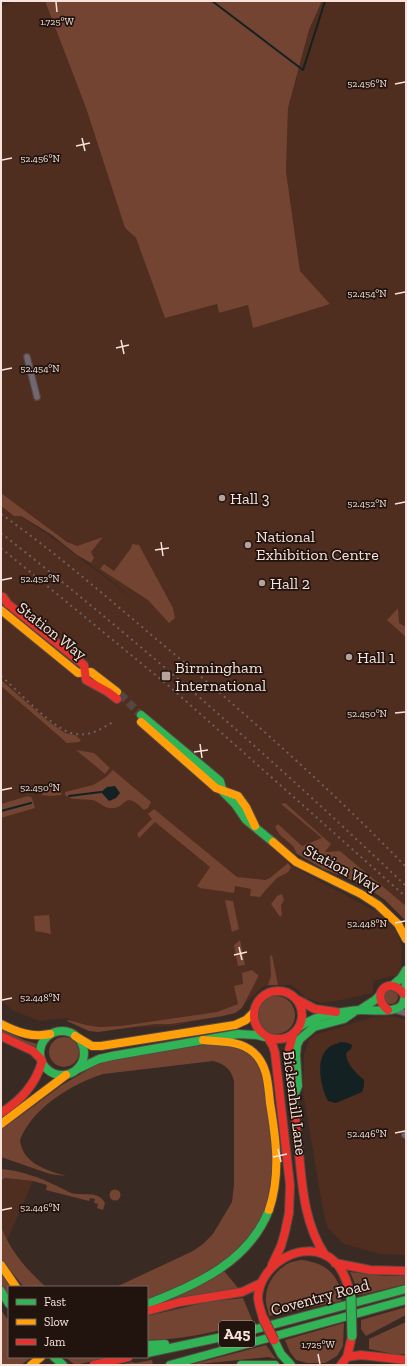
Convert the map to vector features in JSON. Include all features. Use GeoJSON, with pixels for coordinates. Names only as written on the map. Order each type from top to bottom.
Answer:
{"type":"FeatureCollection","features":[{"type":"Feature","properties":{"kind":"main road","name":"Station Way"},"geometry":{"type":"LineString","coordinates":[[2,596],[8,604],[84,665],[85,673]]}},
{"type":"Feature","properties":{"kind":"main road","name":"Station Way"},"geometry":{"type":"LineString","coordinates":[[1,610],[78,673],[91,672],[118,697]]}},
{"type":"Feature","properties":{"kind":"main road","name":"Station Way"},"geometry":{"type":"LineString","coordinates":[[140,717],[168,746],[208,780],[213,787],[224,792],[235,804],[246,820],[296,862],[361,894],[378,905],[398,924],[406,939]]}},
{"type":"Feature","properties":{"kind":"main road"},"geometry":{"type":"LineString","coordinates":[[293,1099],[298,1086],[296,1055],[297,1045],[300,1039],[314,1027],[344,1019],[375,1000],[384,988],[393,985],[401,978],[406,970]]}},
{"type":"Feature","properties":{"kind":"main road"},"geometry":{"type":"LineString","coordinates":[[253,1013],[257,1027],[266,1038],[272,1040],[282,1040],[292,1035],[304,1024],[341,1012],[359,1010],[391,1010],[401,1006],[405,998],[406,979]]}},
{"type":"Feature","properties":{"kind":"main road"},"geometry":{"type":"LineString","coordinates":[[393,985],[400,988],[405,998]]}},
{"type":"Feature","properties":{"kind":"main road"},"geometry":{"type":"LineString","coordinates":[[1,1024],[32,1036],[41,1037],[63,1031],[92,1046],[101,1046],[235,1025],[246,1020],[253,1013],[258,1000],[268,992],[279,990],[292,994],[299,1004],[301,1016],[299,1027]]}},
{"type":"Feature","properties":{"kind":"main road"},"geometry":{"type":"LineString","coordinates":[[380,995],[381,1004],[391,1010]]}},
{"type":"Feature","properties":{"kind":"main road"},"geometry":{"type":"LineString","coordinates":[[296,999],[316,1009],[341,1012]]}},
{"type":"Feature","properties":{"kind":"main road"},"geometry":{"type":"LineString","coordinates":[[1,1113],[28,1091],[37,1078],[41,1061],[41,1047],[47,1037],[51,1034]]}},
{"type":"Feature","properties":{"kind":"main road","name":"Bickenhill Lane"},"geometry":{"type":"LineString","coordinates":[[78,1069],[99,1059],[112,1056],[238,1034],[253,1034],[266,1038],[273,1046],[290,1185],[288,1213],[281,1246],[261,1283]]}},
{"type":"Feature","properties":{"kind":"main road","name":"Bickenhill Lane"},"geometry":{"type":"LineString","coordinates":[[292,1035],[288,1050],[307,1210],[312,1228],[325,1255]]}},
{"type":"Feature","properties":{"kind":"main road"},"geometry":{"type":"LineString","coordinates":[[1,1036],[33,1051],[49,1071],[60,1075],[66,1075]]}},
{"type":"Feature","properties":{"kind":"main road"},"geometry":{"type":"LineString","coordinates":[[1,1124],[66,1075],[78,1069],[84,1052],[82,1045],[75,1036]]}},
{"type":"Feature","properties":{"kind":"main road"},"geometry":{"type":"LineString","coordinates":[[148,1304],[200,1281],[237,1256],[248,1245],[259,1230],[270,1208],[273,1198],[277,1171],[277,1152],[264,1068],[257,1055],[244,1046],[231,1042],[203,1040]]}},
{"type":"Feature","properties":{"kind":"main road"},"geometry":{"type":"LineString","coordinates":[[272,1265],[282,1258],[296,1252],[307,1251],[325,1255],[342,1271],[351,1297],[352,1336],[347,1357],[341,1365]]}},
{"type":"Feature","properties":{"kind":"main road"},"geometry":{"type":"LineString","coordinates":[[335,1263],[361,1269],[379,1271],[406,1270]]}},
{"type":"Feature","properties":{"kind":"main road"},"geometry":{"type":"LineString","coordinates":[[1,1265],[15,1286]]}},
{"type":"Feature","properties":{"kind":"main road"},"geometry":{"type":"LineString","coordinates":[[148,1311],[180,1302],[242,1292],[261,1283]]}},
{"type":"Feature","properties":{"kind":"main road"},"geometry":{"type":"LineString","coordinates":[[261,1283],[258,1298],[263,1318],[274,1340],[290,1365]]}},
{"type":"Feature","properties":{"kind":"main road","name":"Coventry Road"},"geometry":{"type":"LineString","coordinates":[[148,1354],[241,1334],[406,1289]]}},
{"type":"Feature","properties":{"kind":"main road"},"geometry":{"type":"LineString","coordinates":[[1,1291],[8,1302]]}},
{"type":"Feature","properties":{"kind":"main road","name":"Coventry Road"},"geometry":{"type":"LineString","coordinates":[[170,1365],[406,1300]]}},
{"type":"Feature","properties":{"kind":"main road"},"geometry":{"type":"LineString","coordinates":[[148,1346],[195,1339],[274,1321],[326,1312]]}},
{"type":"Feature","properties":{"kind":"main road"},"geometry":{"type":"LineString","coordinates":[[347,1357],[362,1355],[406,1360]]}},
{"type":"Feature","properties":{"kind":"main road"},"geometry":{"type":"LineString","coordinates":[[31,1365],[40,1358]]}},
{"type":"Feature","properties":{"kind":"main road"},"geometry":{"type":"LineString","coordinates":[[55,1358],[63,1365]]}},
{"type":"Feature","properties":{"kind":"main road"},"geometry":{"type":"LineString","coordinates":[[94,1365],[122,1358]]}},
{"type":"Feature","properties":{"kind":"main road"},"geometry":{"type":"LineString","coordinates":[[240,1365],[275,1365]]}},
{"type":"Feature","properties":{"kind":"street"},"geometry":{"type":"LineString","coordinates":[[27,357],[37,397]]}},
{"type":"Feature","properties":{"kind":"street"},"geometry":{"type":"LineString","coordinates":[[391,1010],[406,1013]]}},
{"type":"Feature","properties":{"kind":"shaded area"},"geometry":{"type":"Polygon","coordinates":[[[15,1],[45,1],[86,108],[125,228],[136,238],[165,317],[217,304],[219,313],[248,305],[253,327],[306,279],[300,271],[286,171],[288,108],[309,31],[322,1],[406,1],[406,907],[340,851],[297,854],[288,864],[379,913],[397,932],[402,948],[401,965],[398,975],[373,981],[373,993],[321,1003],[306,998],[292,985],[264,986],[234,1013],[173,1026],[97,1028],[79,1026],[68,1018],[39,1021],[12,1010],[1,1000],[1,503],[59,542],[136,601],[1,494],[1,6],[15,1]]]}},
{"type":"Feature","properties":{"kind":"shaded area"},"geometry":{"type":"Polygon","coordinates":[[[45,1],[322,1],[309,30],[288,108],[286,171],[300,271],[330,304],[253,328],[248,305],[219,313],[217,304],[165,318],[136,238],[125,228],[86,108],[45,1]]]}},
{"type":"Feature","properties":{"kind":"shaded area"},"geometry":{"type":"Polygon","coordinates":[[[1,493],[67,542],[77,546],[103,537],[91,552],[94,558],[91,563],[77,555],[52,535],[21,516],[14,516],[1,506],[1,493]]]}},
{"type":"Feature","properties":{"kind":"shaded area"},"geometry":{"type":"Polygon","coordinates":[[[132,544],[139,545],[173,608],[175,618],[169,623],[148,600],[100,569],[104,564],[114,571],[131,548],[132,544]]]}},
{"type":"Feature","properties":{"kind":"shaded area"},"geometry":{"type":"Polygon","coordinates":[[[398,608],[399,623],[406,627],[406,637],[387,620],[398,608]]]}},
{"type":"Feature","properties":{"kind":"shaded area"},"geometry":{"type":"Polygon","coordinates":[[[1,680],[48,721],[65,733],[75,735],[81,740],[79,742],[67,743],[1,686],[1,680]]]}},
{"type":"Feature","properties":{"kind":"shaded area"},"geometry":{"type":"Polygon","coordinates":[[[76,750],[94,753],[110,768],[105,774],[76,750]]]}},
{"type":"Feature","properties":{"kind":"shaded area"},"geometry":{"type":"Polygon","coordinates":[[[113,770],[151,802],[148,808],[144,810],[137,804],[128,800],[115,808],[109,808],[92,800],[74,799],[65,795],[65,792],[93,785],[106,777],[113,770]]]}},
{"type":"Feature","properties":{"kind":"shaded area"},"geometry":{"type":"Polygon","coordinates":[[[115,786],[120,793],[116,798],[109,801],[101,792],[107,787],[115,786]]]}},
{"type":"Feature","properties":{"kind":"shaded area"},"geometry":{"type":"Polygon","coordinates":[[[49,787],[62,793],[61,795],[41,795],[49,787]]]}},
{"type":"Feature","properties":{"kind":"shaded area"},"geometry":{"type":"Polygon","coordinates":[[[28,796],[32,798],[35,808],[1,818],[1,804],[28,796]]]}},
{"type":"Feature","properties":{"kind":"shaded area"},"geometry":{"type":"Polygon","coordinates":[[[285,803],[331,844],[325,852],[340,851],[406,906],[406,921],[385,900],[365,886],[323,869],[297,854],[293,846],[280,835],[275,827],[278,824],[302,846],[322,838],[281,804],[285,803]]]}},
{"type":"Feature","properties":{"kind":"shaded area"},"geometry":{"type":"Polygon","coordinates":[[[154,809],[237,877],[265,880],[270,878],[288,863],[291,867],[290,870],[277,878],[260,897],[250,896],[251,889],[235,886],[234,893],[200,888],[197,886],[210,867],[155,822],[139,838],[137,834],[152,819],[148,814],[154,809]]]}},
{"type":"Feature","properties":{"kind":"shaded area"},"geometry":{"type":"Polygon","coordinates":[[[282,894],[284,900],[281,905],[282,915],[280,917],[271,904],[277,896],[282,894]]]}},
{"type":"Feature","properties":{"kind":"shaded area"},"geometry":{"type":"Polygon","coordinates":[[[225,900],[233,901],[239,929],[232,932],[225,900]]]}},
{"type":"Feature","properties":{"kind":"shaded area"},"geometry":{"type":"Polygon","coordinates":[[[49,915],[51,934],[35,931],[34,916],[49,915]]]}},
{"type":"Feature","properties":{"kind":"shaded area"},"geometry":{"type":"Polygon","coordinates":[[[240,940],[245,965],[238,966],[234,945],[240,940]]]}},
{"type":"Feature","properties":{"kind":"shaded area"},"geometry":{"type":"Polygon","coordinates":[[[272,955],[278,985],[268,985],[271,976],[270,956],[272,955]]]}},
{"type":"Feature","properties":{"kind":"shaded area"},"geometry":{"type":"Polygon","coordinates":[[[252,970],[258,975],[258,977],[242,1008],[235,1013],[171,1024],[155,1024],[98,1032],[89,1031],[67,1021],[99,1027],[121,1026],[217,1012],[238,1004],[234,986],[243,984],[242,973],[252,970]]]}},
{"type":"Feature","properties":{"kind":"shaded area"},"geometry":{"type":"Polygon","coordinates":[[[388,990],[394,990],[398,994],[398,1000],[394,1004],[388,1004],[384,1000],[384,994],[388,990]]]}},
{"type":"Feature","properties":{"kind":"shaded area"},"geometry":{"type":"Polygon","coordinates":[[[276,996],[286,999],[292,1005],[295,1015],[292,1025],[286,1031],[276,1034],[266,1031],[260,1025],[257,1015],[260,1005],[266,999],[276,996]]]}},
{"type":"Feature","properties":{"kind":"shaded area"},"geometry":{"type":"Polygon","coordinates":[[[391,1016],[406,1019],[406,1255],[380,1254],[344,1244],[327,1227],[303,1092],[304,1055],[309,1040],[315,1035],[372,1017],[391,1016]]]}},
{"type":"Feature","properties":{"kind":"shaded area"},"geometry":{"type":"Polygon","coordinates":[[[1,1029],[24,1040],[37,1044],[35,1048],[1,1031],[1,1029]]]}},
{"type":"Feature","properties":{"kind":"shaded area"},"geometry":{"type":"Polygon","coordinates":[[[64,1037],[75,1041],[79,1052],[75,1063],[64,1067],[53,1063],[49,1052],[53,1041],[64,1037]]]}},
{"type":"Feature","properties":{"kind":"shaded area"},"geometry":{"type":"Polygon","coordinates":[[[341,1042],[352,1045],[351,1049],[346,1053],[346,1057],[352,1068],[364,1080],[364,1086],[362,1092],[336,1103],[328,1101],[325,1096],[321,1082],[320,1067],[323,1054],[327,1049],[341,1042]]]}},
{"type":"Feature","properties":{"kind":"shaded area"},"geometry":{"type":"Polygon","coordinates":[[[220,1043],[247,1051],[264,1070],[274,1158],[266,1209],[251,1236],[225,1261],[191,1281],[148,1300],[148,1286],[118,1286],[193,1251],[203,1244],[213,1234],[232,1202],[234,1184],[234,1081],[229,1070],[224,1065],[213,1061],[103,1074],[91,1078],[66,1091],[43,1108],[26,1128],[20,1140],[26,1155],[37,1165],[66,1176],[50,1174],[1,1157],[1,1129],[62,1085],[96,1065],[110,1060],[220,1043]]]}},
{"type":"Feature","properties":{"kind":"shaded area"},"geometry":{"type":"Polygon","coordinates":[[[1,1169],[30,1175],[71,1193],[100,1197],[105,1203],[103,1210],[97,1208],[98,1204],[94,1203],[95,1199],[90,1198],[89,1201],[46,1190],[47,1185],[33,1181],[5,1178],[1,1180],[1,1169]]]}},
{"type":"Feature","properties":{"kind":"shaded area"},"geometry":{"type":"Polygon","coordinates":[[[5,1178],[33,1181],[7,1241],[1,1226],[1,1180],[5,1178]]]}},
{"type":"Feature","properties":{"kind":"shaded area"},"geometry":{"type":"Polygon","coordinates":[[[115,1189],[119,1191],[121,1195],[119,1199],[115,1201],[111,1199],[109,1195],[111,1191],[115,1189]]]}},
{"type":"Feature","properties":{"kind":"shaded area"},"geometry":{"type":"Polygon","coordinates":[[[1,1226],[14,1252],[32,1274],[45,1286],[23,1286],[4,1263],[1,1257],[1,1226]]]}},
{"type":"Feature","properties":{"kind":"shaded area"},"geometry":{"type":"Polygon","coordinates":[[[301,1260],[319,1264],[333,1274],[340,1287],[341,1301],[269,1316],[266,1304],[266,1292],[270,1282],[280,1269],[291,1262],[301,1260]]]}},
{"type":"Feature","properties":{"kind":"shaded area"},"geometry":{"type":"Polygon","coordinates":[[[1,1270],[11,1286],[8,1286],[8,1296],[1,1285],[1,1270]]]}},
{"type":"Feature","properties":{"kind":"shaded area"},"geometry":{"type":"Polygon","coordinates":[[[224,1271],[239,1289],[148,1306],[224,1271]]]}},
{"type":"Feature","properties":{"kind":"shaded area"},"geometry":{"type":"Polygon","coordinates":[[[350,1272],[386,1276],[406,1276],[406,1284],[356,1295],[355,1284],[350,1272]]]}},
{"type":"Feature","properties":{"kind":"shaded area"},"geometry":{"type":"Polygon","coordinates":[[[243,1298],[253,1322],[187,1337],[148,1340],[148,1316],[207,1302],[243,1298]]]}},
{"type":"Feature","properties":{"kind":"shaded area"},"geometry":{"type":"Polygon","coordinates":[[[406,1307],[406,1315],[366,1336],[361,1329],[361,1320],[406,1307]]]}},
{"type":"Feature","properties":{"kind":"shaded area"},"geometry":{"type":"Polygon","coordinates":[[[1,1310],[8,1320],[8,1358],[31,1358],[21,1365],[1,1365],[1,1310]]]}},
{"type":"Feature","properties":{"kind":"shaded area"},"geometry":{"type":"Polygon","coordinates":[[[406,1322],[406,1354],[393,1354],[369,1349],[369,1339],[406,1322]]]}},
{"type":"Feature","properties":{"kind":"shaded area"},"geometry":{"type":"Polygon","coordinates":[[[344,1323],[343,1346],[337,1356],[325,1363],[307,1363],[296,1360],[290,1352],[285,1340],[344,1323]]]}},
{"type":"Feature","properties":{"kind":"shaded area"},"geometry":{"type":"Polygon","coordinates":[[[266,1345],[276,1359],[268,1357],[190,1365],[266,1345]]]}},
{"type":"Feature","properties":{"kind":"shaded area"},"geometry":{"type":"Polygon","coordinates":[[[66,1358],[107,1358],[75,1365],[66,1358]]]}},
{"type":"Feature","properties":{"kind":"shaded area"},"geometry":{"type":"Polygon","coordinates":[[[152,1360],[153,1365],[117,1365],[133,1362],[135,1363],[152,1360]]]}},
{"type":"Feature","properties":{"kind":"waterway"},"geometry":{"type":"LineString","coordinates":[[212,1],[303,70],[325,1]]}},
{"type":"Feature","properties":{"kind":"waterway"},"geometry":{"type":"LineString","coordinates":[[69,796],[101,792]]}},
{"type":"Feature","properties":{"kind":"waterway"},"geometry":{"type":"LineString","coordinates":[[1,811],[31,803]]}},
{"type":"Feature","properties":{"kind":"tunnel"},"geometry":{"type":"LineString","coordinates":[[120,694],[141,715]]}},
{"type":"Feature","properties":{"kind":"railway"},"geometry":{"type":"LineString","coordinates":[[1,514],[76,572],[248,718],[345,806],[406,867]]}},
{"type":"Feature","properties":{"kind":"railway"},"geometry":{"type":"LineString","coordinates":[[1,533],[54,575],[208,705],[308,794],[406,886]]}},
{"type":"Feature","properties":{"kind":"railway"},"geometry":{"type":"LineString","coordinates":[[1,548],[170,687],[406,897]]}},
{"type":"Feature","properties":{"kind":"railway"},"geometry":{"type":"LineString","coordinates":[[1,676],[46,718],[69,732],[76,734],[87,734],[100,730],[113,722]]}},
{"type":"Feature","properties":{"kind":"traffic: fast"},"geometry":{"type":"LineString","coordinates":[[141,715],[220,781],[223,792],[235,804],[246,820],[273,842]]}},
{"type":"Feature","properties":{"kind":"traffic: fast"},"geometry":{"type":"LineString","coordinates":[[393,985],[401,978],[406,970]]}},
{"type":"Feature","properties":{"kind":"traffic: fast"},"geometry":{"type":"LineString","coordinates":[[299,1027],[314,1019],[331,1014],[356,1010],[382,1011],[398,1008],[404,1000],[406,979]]}},
{"type":"Feature","properties":{"kind":"traffic: fast"},"geometry":{"type":"LineString","coordinates":[[361,1009],[380,995]]}},
{"type":"Feature","properties":{"kind":"traffic: fast"},"geometry":{"type":"LineString","coordinates":[[294,1096],[298,1086],[296,1055],[297,1045],[300,1039],[314,1027],[344,1019],[354,1012]]}},
{"type":"Feature","properties":{"kind":"traffic: fast"},"geometry":{"type":"LineString","coordinates":[[58,1031],[66,1031],[78,1037],[84,1049],[84,1053],[84,1057],[78,1069],[66,1075],[58,1075],[46,1069],[40,1057],[40,1049],[46,1037],[58,1031]]}},
{"type":"Feature","properties":{"kind":"traffic: fast"},"geometry":{"type":"LineString","coordinates":[[78,1069],[99,1059],[112,1056],[238,1034],[265,1037]]}},
{"type":"Feature","properties":{"kind":"traffic: fast"},"geometry":{"type":"LineString","coordinates":[[148,1304],[202,1279],[234,1258],[248,1244],[260,1228],[269,1210]]}},
{"type":"Feature","properties":{"kind":"traffic: fast"},"geometry":{"type":"LineString","coordinates":[[148,1353],[241,1333],[406,1289]]}},
{"type":"Feature","properties":{"kind":"traffic: fast"},"geometry":{"type":"LineString","coordinates":[[1,1291],[8,1302]]}},
{"type":"Feature","properties":{"kind":"traffic: fast"},"geometry":{"type":"LineString","coordinates":[[351,1297],[352,1336]]}},
{"type":"Feature","properties":{"kind":"traffic: fast"},"geometry":{"type":"LineString","coordinates":[[170,1365],[406,1300]]}},
{"type":"Feature","properties":{"kind":"traffic: fast"},"geometry":{"type":"LineString","coordinates":[[274,1340],[281,1354],[291,1365]]}},
{"type":"Feature","properties":{"kind":"traffic: fast"},"geometry":{"type":"LineString","coordinates":[[148,1345],[165,1344]]}},
{"type":"Feature","properties":{"kind":"traffic: fast"},"geometry":{"type":"LineString","coordinates":[[55,1358],[63,1365]]}},
{"type":"Feature","properties":{"kind":"traffic: fast"},"geometry":{"type":"LineString","coordinates":[[241,1365],[275,1365]]}},
{"type":"Feature","properties":{"kind":"traffic: slow"},"geometry":{"type":"LineString","coordinates":[[1,610],[78,673],[91,672],[117,692]]}},
{"type":"Feature","properties":{"kind":"traffic: slow"},"geometry":{"type":"LineString","coordinates":[[141,722],[216,788],[238,796],[246,807],[255,826]]}},
{"type":"Feature","properties":{"kind":"traffic: slow"},"geometry":{"type":"LineString","coordinates":[[273,842],[296,862],[361,894],[378,905],[398,924],[406,939]]}},
{"type":"Feature","properties":{"kind":"traffic: slow"},"geometry":{"type":"LineString","coordinates":[[75,1036],[92,1046],[101,1046],[235,1025],[246,1020],[253,1013]]}},
{"type":"Feature","properties":{"kind":"traffic: slow"},"geometry":{"type":"LineString","coordinates":[[1,1024],[25,1034],[50,1034]]}},
{"type":"Feature","properties":{"kind":"traffic: slow"},"geometry":{"type":"LineString","coordinates":[[203,1040],[229,1042],[242,1045],[253,1052],[262,1063],[268,1082],[276,1156],[275,1183],[269,1210]]}},
{"type":"Feature","properties":{"kind":"traffic: slow"},"geometry":{"type":"LineString","coordinates":[[1,1124],[66,1075]]}},
{"type":"Feature","properties":{"kind":"traffic: slow"},"geometry":{"type":"LineString","coordinates":[[1,1265],[15,1286]]}},
{"type":"Feature","properties":{"kind":"traffic: slow"},"geometry":{"type":"LineString","coordinates":[[31,1365],[40,1358]]}},
{"type":"Feature","properties":{"kind":"traffic: jam"},"geometry":{"type":"LineString","coordinates":[[3,597],[8,604],[84,665],[86,680],[108,692],[117,699]]}},
{"type":"Feature","properties":{"kind":"traffic: jam"},"geometry":{"type":"LineString","coordinates":[[388,1010],[380,998],[383,989],[387,986],[392,986],[398,988],[404,994]]}},
{"type":"Feature","properties":{"kind":"traffic: jam"},"geometry":{"type":"LineString","coordinates":[[273,991],[283,991],[292,995],[298,1001],[301,1006],[302,1015],[301,1024],[292,1035],[283,1039],[273,1039],[264,1035],[258,1029],[254,1020],[254,1010],[258,1001],[264,995],[273,991]]}},
{"type":"Feature","properties":{"kind":"traffic: jam"},"geometry":{"type":"LineString","coordinates":[[296,999],[315,1009],[336,1012]]}},
{"type":"Feature","properties":{"kind":"traffic: jam"},"geometry":{"type":"LineString","coordinates":[[293,1035],[289,1050],[302,1187],[312,1229],[325,1255]]}},
{"type":"Feature","properties":{"kind":"traffic: jam"},"geometry":{"type":"LineString","coordinates":[[1,1036],[33,1051],[41,1059]]}},
{"type":"Feature","properties":{"kind":"traffic: jam"},"geometry":{"type":"LineString","coordinates":[[268,1038],[275,1053],[290,1185],[289,1213],[285,1232],[281,1246],[272,1265]]}},
{"type":"Feature","properties":{"kind":"traffic: jam"},"geometry":{"type":"LineString","coordinates":[[1,1113],[15,1103],[31,1085],[42,1062]]}},
{"type":"Feature","properties":{"kind":"traffic: jam"},"geometry":{"type":"LineString","coordinates":[[263,1318],[258,1300],[261,1285],[267,1274],[276,1264],[286,1257],[298,1252],[311,1251],[323,1254],[334,1261],[343,1273],[351,1297]]}},
{"type":"Feature","properties":{"kind":"traffic: jam"},"geometry":{"type":"LineString","coordinates":[[335,1263],[370,1270],[406,1271]]}},
{"type":"Feature","properties":{"kind":"traffic: jam"},"geometry":{"type":"LineString","coordinates":[[148,1311],[180,1302],[242,1292],[261,1283]]}},
{"type":"Feature","properties":{"kind":"traffic: jam"},"geometry":{"type":"LineString","coordinates":[[263,1318],[274,1340]]}},
{"type":"Feature","properties":{"kind":"traffic: jam"},"geometry":{"type":"LineString","coordinates":[[341,1365],[347,1357],[352,1336]]}},
{"type":"Feature","properties":{"kind":"traffic: jam"},"geometry":{"type":"LineString","coordinates":[[347,1357],[361,1355],[406,1360]]}},
{"type":"Feature","properties":{"kind":"traffic: jam"},"geometry":{"type":"LineString","coordinates":[[94,1365],[124,1358]]}},
{"type":"Feature","properties":{"kind":"place","name":"Hall 3"},"geometry":{"type":"Point","coordinates":[222,498]}},
{"type":"Feature","properties":{"kind":"place","name":"National Exhibition Centre"},"geometry":{"type":"Point","coordinates":[248,545]}},
{"type":"Feature","properties":{"kind":"place","name":"Hall 2"},"geometry":{"type":"Point","coordinates":[262,583]}},
{"type":"Feature","properties":{"kind":"place","name":"Hall 1"},"geometry":{"type":"Point","coordinates":[349,657]}},
{"type":"Feature","properties":{"kind":"place","name":"Birmingham International"},"geometry":{"type":"Point","coordinates":[166,676]}}]}
